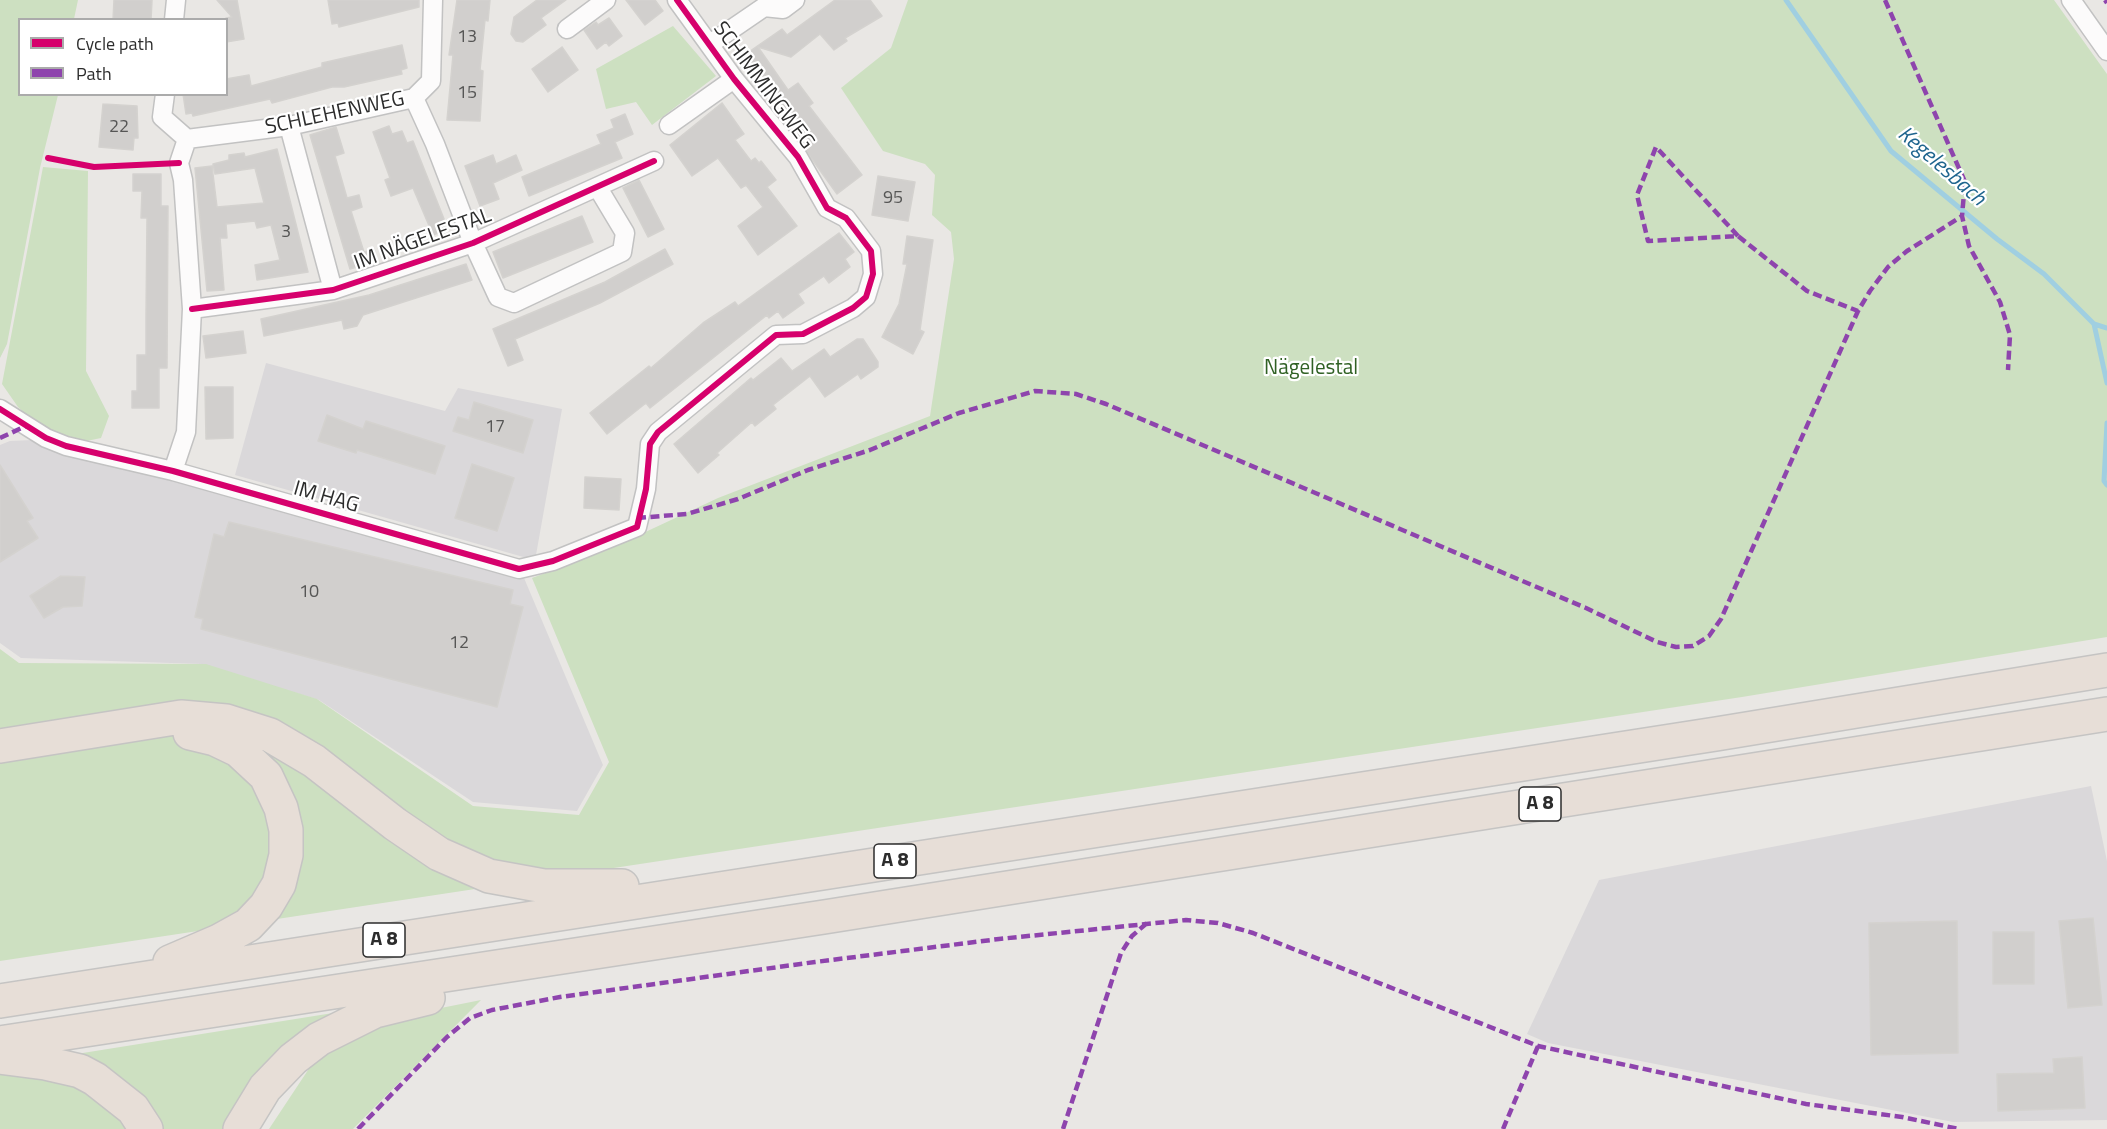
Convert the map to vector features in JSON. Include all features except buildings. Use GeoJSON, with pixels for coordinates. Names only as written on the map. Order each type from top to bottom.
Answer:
{"type":"FeatureCollection","features":[{"type":"Feature","properties":{"kind":"highway","name":"A 8"},"geometry":{"type":"LineString","coordinates":[[0,1001],[1716,734],[2107,670]]}},
{"type":"Feature","properties":{"kind":"highway","name":"A 8"},"geometry":{"type":"LineString","coordinates":[[0,1043],[2107,714]]}},
{"type":"Feature","properties":{"kind":"highway"},"geometry":{"type":"LineString","coordinates":[[0,746],[181,717],[205,717],[270,735],[314,760],[395,824],[439,854],[489,876],[544,886],[620,885],[643,900]]}},
{"type":"Feature","properties":{"kind":"highway"},"geometry":{"type":"LineString","coordinates":[[126,981],[219,941],[248,925],[266,906],[279,884],[286,855],[286,830],[281,808],[273,787],[257,765],[238,750],[215,739],[150,723]]}},
{"type":"Feature","properties":{"kind":"highway"},"geometry":{"type":"LineString","coordinates":[[240,1129],[265,1088],[293,1059],[320,1039],[375,1011],[432,997],[468,970]]}},
{"type":"Feature","properties":{"kind":"highway"},"geometry":{"type":"LineString","coordinates":[[0,1057],[45,1063],[80,1071],[96,1079],[133,1109],[146,1129]]}},
{"type":"Feature","properties":{"kind":"street"},"geometry":{"type":"LineString","coordinates":[[174,18],[176,0]]}},
{"type":"Feature","properties":{"kind":"street","name":"SCHLEHENWEG"},"geometry":{"type":"LineString","coordinates":[[187,139],[289,126],[414,98],[431,81],[433,0]]}},
{"type":"Feature","properties":{"kind":"street"},"geometry":{"type":"LineString","coordinates":[[567,30],[606,0]]}},
{"type":"Feature","properties":{"kind":"street","name":"SCHIMMINGWEG"},"geometry":{"type":"LineString","coordinates":[[637,518],[646,489],[650,444],[658,432],[776,335],[803,334],[836,319],[866,297],[873,274],[871,251],[846,218],[827,208],[798,157],[734,78],[677,0]]}},
{"type":"Feature","properties":{"kind":"street","name":"SCHIMMINGWEG"},"geometry":{"type":"LineString","coordinates":[[710,44],[764,8],[783,9],[795,0]]}},
{"type":"Feature","properties":{"kind":"street"},"geometry":{"type":"LineString","coordinates":[[2071,0],[2107,51]]}},
{"type":"Feature","properties":{"kind":"street","name":"SCHIMMINGWEG"},"geometry":{"type":"LineString","coordinates":[[669,125],[734,78]]}},
{"type":"Feature","properties":{"kind":"street"},"geometry":{"type":"LineString","coordinates":[[165,96],[162,117],[187,139],[179,163],[183,180],[192,309],[186,432],[173,471]]}},
{"type":"Feature","properties":{"kind":"street"},"geometry":{"type":"LineString","coordinates":[[414,98],[435,144],[473,243],[498,297],[514,303],[622,252],[625,233],[598,188]]}},
{"type":"Feature","properties":{"kind":"street"},"geometry":{"type":"LineString","coordinates":[[289,126],[333,290]]}},
{"type":"Feature","properties":{"kind":"street","name":"IM NÄGELESTAL"},"geometry":{"type":"LineString","coordinates":[[192,309],[333,290],[473,243],[654,161]]}},
{"type":"Feature","properties":{"kind":"street","name":"IM HAG"},"geometry":{"type":"LineString","coordinates":[[0,409],[46,438],[66,446],[173,471],[519,569],[553,561],[637,528],[637,518]]}},
{"type":"Feature","properties":{"kind":"shaded area"},"geometry":{"type":"Polygon","coordinates":[[[266,363],[445,411],[458,388],[562,409],[536,555],[527,558],[235,475],[266,363]]]}},
{"type":"Feature","properties":{"kind":"shaded area"},"geometry":{"type":"Polygon","coordinates":[[[33,440],[68,456],[173,477],[524,578],[603,765],[577,811],[473,802],[319,700],[201,664],[21,658],[0,643],[0,445],[10,441],[33,440]]]}},
{"type":"Feature","properties":{"kind":"shaded area"},"geometry":{"type":"Polygon","coordinates":[[[2091,786],[2107,861],[2107,1120],[1953,1122],[1548,1043],[1527,1034],[1599,880],[2091,786]]]}},
{"type":"Feature","properties":{"kind":"green space"},"geometry":{"type":"Polygon","coordinates":[[[0,0],[78,0],[74,18],[18,18],[18,96],[58,96],[40,168],[7,344],[0,358],[0,0]]]}},
{"type":"Feature","properties":{"kind":"green space","name":"Nägelestal"},"geometry":{"type":"Polygon","coordinates":[[[908,0],[2054,0],[2107,74],[2107,637],[1742,697],[0,961],[0,649],[19,663],[206,664],[317,699],[473,806],[579,815],[609,762],[532,578],[607,550],[718,498],[930,416],[954,259],[951,232],[932,215],[935,175],[925,164],[883,151],[841,88],[891,48],[908,0]]]}},
{"type":"Feature","properties":{"kind":"green space"},"geometry":{"type":"Polygon","coordinates":[[[673,26],[716,76],[652,125],[636,102],[606,109],[596,69],[673,26]]]}},
{"type":"Feature","properties":{"kind":"green space"},"geometry":{"type":"Polygon","coordinates":[[[43,167],[88,171],[86,371],[109,416],[101,438],[77,443],[36,424],[18,407],[2,384],[43,167]]]}},
{"type":"Feature","properties":{"kind":"green space"},"geometry":{"type":"Polygon","coordinates":[[[481,1000],[353,1129],[269,1129],[318,1055],[386,1019],[481,1000]]]}},
{"type":"Feature","properties":{"kind":"green space"},"geometry":{"type":"Polygon","coordinates":[[[333,1013],[335,1016],[230,1129],[155,1129],[64,1056],[333,1013]]]}},
{"type":"Feature","properties":{"kind":"green space"},"geometry":{"type":"Polygon","coordinates":[[[0,1069],[82,1079],[137,1129],[0,1129],[0,1069]]]}},
{"type":"Feature","properties":{"kind":"waterway","name":"Kegelesbach"},"geometry":{"type":"LineString","coordinates":[[1786,0],[1891,151],[1997,239],[2044,274],[2094,324],[2107,328]]}},
{"type":"Feature","properties":{"kind":"waterway"},"geometry":{"type":"LineString","coordinates":[[2094,324],[2107,383]]}},
{"type":"Feature","properties":{"kind":"waterway"},"geometry":{"type":"LineString","coordinates":[[2107,423],[2104,481],[2107,485]]}},
{"type":"Feature","properties":{"kind":"marked path"},"geometry":{"type":"LineString","coordinates":[[1885,0],[1965,182],[1962,216],[1969,246],[2000,302],[2010,335],[2008,370]]}},
{"type":"Feature","properties":{"kind":"marked path"},"geometry":{"type":"LineString","coordinates":[[1738,236],[1656,147],[1637,195],[1648,241],[1738,236],[1807,291],[1858,311]]}},
{"type":"Feature","properties":{"kind":"marked path"},"geometry":{"type":"LineString","coordinates":[[637,518],[687,514],[738,499],[808,470],[870,450],[959,413],[1035,391],[1076,394],[1106,404],[1586,608],[1657,642],[1676,647],[1693,646],[1709,636],[1721,619],[1858,311],[1870,291],[1888,267],[1907,251],[1962,216]]}},
{"type":"Feature","properties":{"kind":"marked path"},"geometry":{"type":"LineString","coordinates":[[0,438],[26,426]]}},
{"type":"Feature","properties":{"kind":"marked path"},"geometry":{"type":"LineString","coordinates":[[358,1129],[447,1037],[470,1018],[492,1010],[560,997],[815,962],[999,939],[1186,920],[1218,923],[1253,933],[1538,1046],[1806,1104],[1902,1117],[1959,1129]]}},
{"type":"Feature","properties":{"kind":"marked path"},"geometry":{"type":"LineString","coordinates":[[1063,1129],[1121,953],[1132,936],[1147,923]]}},
{"type":"Feature","properties":{"kind":"marked path"},"geometry":{"type":"LineString","coordinates":[[1503,1129],[1538,1046]]}},
{"type":"Feature","properties":{"kind":"cycle path"},"geometry":{"type":"LineString","coordinates":[[0,409],[46,438],[66,446],[173,471],[519,569],[553,561],[637,527],[646,489],[650,444],[658,432],[776,335],[803,334],[853,308],[866,297],[873,274],[871,251],[846,218],[827,208],[798,157],[734,79],[677,0]]}},
{"type":"Feature","properties":{"kind":"cycle path"},"geometry":{"type":"LineString","coordinates":[[48,158],[94,167],[179,163]]}},
{"type":"Feature","properties":{"kind":"cycle path"},"geometry":{"type":"LineString","coordinates":[[192,309],[333,290],[473,243],[654,161]]}}]}
